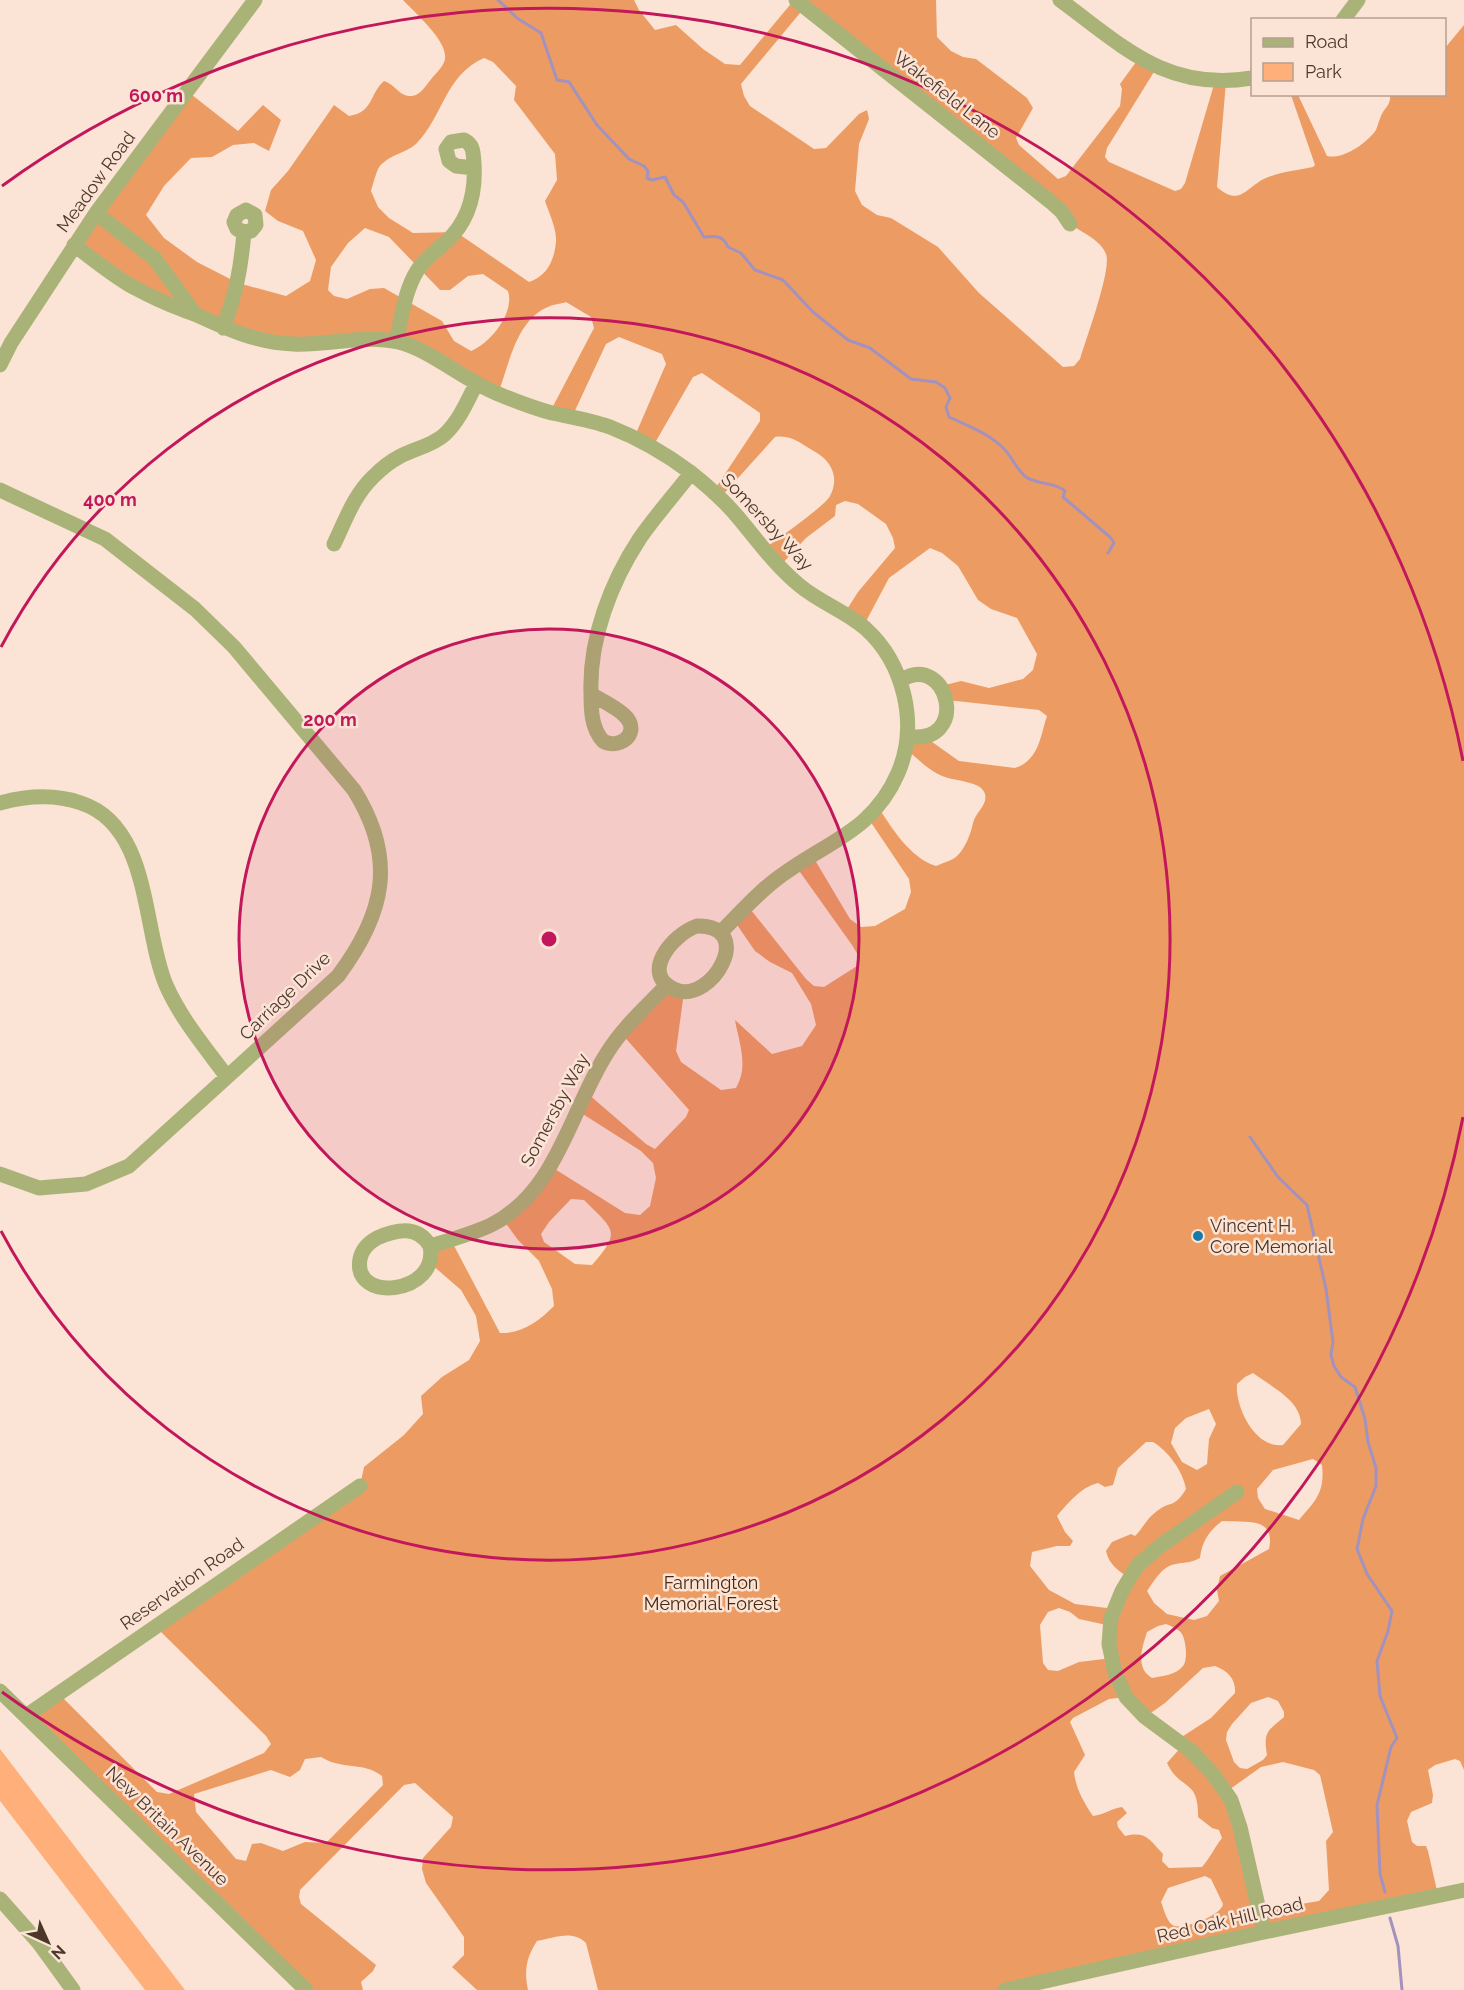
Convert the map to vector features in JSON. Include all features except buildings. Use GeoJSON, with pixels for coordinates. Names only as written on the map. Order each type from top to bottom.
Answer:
{"type":"FeatureCollection","features":[{"type":"Feature","properties":{"kind":"street","name":"Meadow Road"},"geometry":{"type":"LineString","coordinates":[[0,365],[11,343],[96,213],[255,0]]}},
{"type":"Feature","properties":{"kind":"street","name":"Wakefield Lane"},"geometry":{"type":"LineString","coordinates":[[796,0],[1051,202],[1070,224]]}},
{"type":"Feature","properties":{"kind":"street"},"geometry":{"type":"LineString","coordinates":[[1060,0],[1138,58],[1169,73],[1209,81],[1226,82],[1251,78]]}},
{"type":"Feature","properties":{"kind":"street"},"geometry":{"type":"LineString","coordinates":[[1344,18],[1358,0]]}},
{"type":"Feature","properties":{"kind":"street"},"geometry":{"type":"LineString","coordinates":[[396,342],[408,290],[418,269],[456,232],[467,215],[474,193],[474,168]]}},
{"type":"Feature","properties":{"kind":"street","name":"Somersby Way"},"geometry":{"type":"LineString","coordinates":[[96,213],[155,259],[195,314]]}},
{"type":"Feature","properties":{"kind":"street"},"geometry":{"type":"LineString","coordinates":[[223,327],[240,276],[244,232]]}},
{"type":"Feature","properties":{"kind":"street","name":"Somersby Way"},"geometry":{"type":"LineString","coordinates":[[74,245],[130,285],[223,327],[262,340],[286,344],[367,339],[396,342],[426,354],[476,384],[523,404],[610,427],[655,450],[691,473],[732,510],[788,576],[808,592],[854,620],[872,635],[891,660],[900,681],[907,714],[907,736],[903,760],[893,783],[868,818],[842,838],[778,877],[720,933]]}},
{"type":"Feature","properties":{"kind":"street"},"geometry":{"type":"LineString","coordinates":[[334,544],[352,506],[367,483],[385,466],[443,436],[461,414],[476,384]]}},
{"type":"Feature","properties":{"kind":"street"},"geometry":{"type":"LineString","coordinates":[[591,694],[591,671],[595,645],[613,589],[640,538],[691,473]]}},
{"type":"Feature","properties":{"kind":"street","name":"Carriage Drive"},"geometry":{"type":"LineString","coordinates":[[0,490],[105,539],[195,609],[234,647],[354,790],[367,811],[376,833],[380,858],[380,882],[367,932],[338,976],[129,1166],[86,1184],[39,1188],[0,1174]]}},
{"type":"Feature","properties":{"kind":"street"},"geometry":{"type":"LineString","coordinates":[[900,681],[913,675],[933,679],[941,686],[948,705],[947,716],[934,732],[925,737],[907,736]]}},
{"type":"Feature","properties":{"kind":"street"},"geometry":{"type":"LineString","coordinates":[[0,803],[18,798],[67,798],[94,809],[114,825],[133,856],[157,959],[166,985],[180,1012],[227,1077]]}},
{"type":"Feature","properties":{"kind":"street"},"geometry":{"type":"LineString","coordinates":[[697,926],[713,928],[720,933],[727,949],[723,966],[716,974],[693,991],[675,990],[668,985],[663,978],[660,963],[662,955],[674,941],[689,928],[697,926]]}},
{"type":"Feature","properties":{"kind":"street","name":"Somersby Way"},"geometry":{"type":"LineString","coordinates":[[430,1246],[491,1225],[517,1208],[537,1185],[554,1159],[605,1056],[621,1032],[668,985]]}},
{"type":"Feature","properties":{"kind":"street"},"geometry":{"type":"LineString","coordinates":[[404,1230],[412,1231],[426,1239],[430,1246],[431,1264],[420,1278],[410,1282],[391,1289],[382,1289],[366,1281],[361,1273],[360,1257],[364,1249],[369,1243],[385,1235],[404,1230]]}},
{"type":"Feature","properties":{"kind":"street","name":"Reservation Road"},"geometry":{"type":"LineString","coordinates":[[26,1716],[360,1486]]}},
{"type":"Feature","properties":{"kind":"street"},"geometry":{"type":"LineString","coordinates":[[1236,1492],[1160,1546],[1137,1566],[1114,1609],[1109,1644],[1115,1673],[1126,1697],[1145,1717],[1191,1751],[1213,1774],[1231,1800],[1240,1827],[1264,1932]]}},
{"type":"Feature","properties":{"kind":"street","name":"New Britain Avenue"},"geometry":{"type":"LineString","coordinates":[[0,1691],[306,1990]]}},
{"type":"Feature","properties":{"kind":"street","name":"Red Oak Hill Road"},"geometry":{"type":"LineString","coordinates":[[1005,1990],[1464,1890]]}},
{"type":"Feature","properties":{"kind":"street"},"geometry":{"type":"LineString","coordinates":[[0,1899],[39,1943],[73,1990]]}},
{"type":"Feature","properties":{"kind":"green space","name":"Farmington Memorial Forest"},"geometry":{"type":"Polygon","coordinates":[[[403,0],[634,0],[655,30],[676,25],[703,49],[725,64],[740,65],[794,0],[936,0],[937,37],[951,51],[963,57],[976,59],[1027,98],[1033,108],[1016,138],[1019,145],[1058,179],[1066,176],[1120,106],[1122,89],[1120,84],[1139,58],[1157,67],[1107,148],[1105,157],[1109,162],[1175,191],[1181,189],[1185,183],[1215,81],[1226,82],[1217,187],[1232,196],[1243,193],[1271,176],[1315,165],[1291,96],[1298,96],[1327,156],[1333,157],[1347,153],[1367,140],[1376,130],[1389,104],[1390,96],[1446,96],[1446,47],[1464,25],[1464,1770],[1460,1761],[1455,1759],[1435,1765],[1428,1770],[1433,1795],[1432,1803],[1411,1812],[1407,1821],[1412,1842],[1417,1846],[1426,1846],[1438,1895],[1005,1990],[598,1990],[586,1943],[569,1935],[537,1941],[530,1953],[527,1965],[528,1990],[477,1990],[452,1967],[464,1955],[464,1937],[426,1883],[422,1869],[423,1858],[451,1827],[453,1817],[415,1783],[404,1785],[300,1890],[301,1904],[376,1965],[361,1982],[363,1990],[306,1990],[26,1716],[58,1693],[157,1792],[169,1794],[264,1753],[271,1744],[266,1736],[156,1627],[360,1486],[364,1467],[404,1435],[423,1414],[421,1396],[442,1377],[469,1360],[480,1341],[476,1316],[461,1290],[431,1264],[432,1255],[451,1240],[500,1333],[523,1329],[548,1312],[554,1306],[552,1289],[539,1261],[518,1240],[502,1218],[550,1166],[625,1213],[640,1215],[650,1206],[656,1178],[653,1163],[641,1151],[578,1111],[587,1093],[646,1144],[655,1149],[686,1117],[689,1110],[621,1033],[667,985],[684,992],[676,1051],[681,1062],[721,1090],[736,1088],[742,1071],[742,1054],[735,1020],[772,1054],[802,1046],[816,1025],[811,1004],[792,973],[755,951],[733,919],[747,905],[814,986],[824,987],[857,966],[858,955],[852,945],[795,865],[812,855],[850,919],[861,927],[875,926],[905,909],[911,892],[909,879],[868,818],[878,807],[910,849],[936,866],[955,858],[963,849],[985,798],[983,790],[979,787],[942,776],[926,766],[906,749],[907,736],[925,737],[959,761],[1015,768],[1034,754],[1047,716],[1039,710],[947,700],[941,686],[961,681],[989,688],[1023,679],[1033,670],[1037,654],[1017,618],[991,609],[978,600],[958,566],[942,553],[930,548],[889,578],[863,627],[844,614],[858,592],[895,548],[886,524],[858,504],[845,501],[836,505],[835,516],[806,538],[779,567],[764,549],[826,501],[833,490],[833,472],[823,457],[802,444],[786,437],[775,437],[720,498],[713,492],[760,421],[760,413],[702,373],[693,377],[652,448],[634,438],[666,364],[662,354],[619,337],[606,344],[572,417],[550,412],[594,328],[591,317],[566,302],[548,307],[528,322],[515,344],[498,394],[412,347],[296,345],[181,309],[74,245],[187,91],[238,131],[263,105],[281,120],[269,151],[254,143],[233,145],[212,157],[191,158],[164,186],[146,215],[164,238],[197,262],[238,283],[286,296],[310,281],[316,260],[303,231],[278,221],[265,211],[271,190],[288,171],[334,105],[349,116],[357,114],[367,107],[384,81],[408,96],[418,94],[423,89],[442,67],[445,59],[445,52],[430,28],[403,0]],[[805,7],[741,84],[750,106],[814,149],[826,148],[859,114],[867,110],[869,119],[859,144],[855,191],[862,205],[877,215],[891,218],[938,247],[979,293],[1063,367],[1074,366],[1080,359],[1098,305],[1105,274],[1106,254],[1100,245],[1070,224],[805,7]],[[484,58],[471,65],[452,86],[433,122],[416,144],[381,165],[371,191],[378,207],[389,218],[413,233],[456,232],[529,282],[545,272],[555,249],[555,232],[545,201],[557,180],[555,154],[514,100],[516,86],[493,62],[484,58]],[[365,228],[348,243],[331,267],[328,290],[334,296],[347,299],[370,289],[384,288],[442,321],[454,341],[471,351],[486,341],[500,326],[508,308],[508,291],[483,274],[468,276],[450,290],[440,290],[389,237],[365,228]],[[571,1199],[541,1234],[544,1242],[575,1264],[592,1265],[602,1254],[611,1237],[608,1225],[584,1200],[571,1199]],[[1253,1373],[1237,1384],[1239,1404],[1249,1425],[1264,1440],[1283,1445],[1301,1424],[1296,1408],[1283,1394],[1253,1373]],[[1209,1409],[1186,1418],[1175,1428],[1171,1443],[1182,1462],[1197,1470],[1207,1464],[1209,1439],[1216,1424],[1209,1409]],[[1146,1442],[1118,1468],[1113,1485],[1105,1487],[1098,1483],[1092,1485],[1080,1492],[1057,1516],[1065,1532],[1073,1541],[1070,1546],[1057,1546],[1032,1552],[1030,1566],[1049,1590],[1075,1604],[1115,1609],[1129,1578],[1112,1564],[1106,1551],[1112,1542],[1131,1534],[1135,1536],[1154,1514],[1175,1502],[1186,1489],[1182,1475],[1174,1462],[1153,1442],[1146,1442]],[[1313,1459],[1273,1470],[1257,1489],[1258,1498],[1265,1509],[1299,1520],[1321,1489],[1322,1465],[1313,1459]],[[1222,1521],[1204,1541],[1200,1558],[1171,1565],[1159,1574],[1147,1591],[1154,1603],[1167,1614],[1194,1620],[1207,1616],[1219,1601],[1217,1590],[1220,1576],[1269,1549],[1268,1531],[1257,1523],[1222,1521]],[[1059,1608],[1048,1612],[1040,1625],[1043,1663],[1048,1670],[1058,1671],[1079,1662],[1112,1658],[1111,1626],[1079,1619],[1059,1608]],[[1166,1624],[1147,1632],[1141,1657],[1143,1669],[1147,1674],[1152,1678],[1180,1669],[1186,1659],[1182,1634],[1166,1624]],[[1215,1666],[1203,1668],[1165,1703],[1145,1717],[1126,1697],[1109,1699],[1073,1718],[1070,1722],[1085,1755],[1074,1772],[1075,1778],[1083,1800],[1093,1816],[1122,1807],[1127,1813],[1117,1822],[1125,1836],[1138,1835],[1150,1840],[1163,1854],[1162,1861],[1169,1868],[1202,1867],[1222,1838],[1219,1830],[1212,1828],[1198,1817],[1192,1790],[1177,1778],[1167,1763],[1183,1745],[1177,1740],[1211,1718],[1235,1693],[1233,1680],[1224,1670],[1215,1666]],[[1268,1697],[1251,1703],[1227,1732],[1226,1740],[1234,1762],[1240,1768],[1247,1769],[1263,1760],[1267,1755],[1266,1736],[1284,1717],[1284,1712],[1278,1701],[1268,1697]],[[321,1757],[305,1759],[300,1770],[290,1777],[271,1770],[194,1794],[196,1812],[236,1859],[246,1861],[252,1844],[261,1843],[283,1851],[305,1842],[326,1843],[383,1785],[382,1776],[376,1772],[333,1763],[321,1757]],[[1283,1762],[1261,1767],[1226,1792],[1259,1911],[1319,1901],[1329,1890],[1326,1841],[1333,1832],[1320,1775],[1314,1770],[1283,1762]],[[1205,1876],[1168,1888],[1161,1902],[1166,1916],[1175,1926],[1194,1923],[1210,1917],[1223,1904],[1211,1879],[1205,1876]]]}},
{"type":"Feature","properties":{"kind":"green space"},"geometry":{"type":"Polygon","coordinates":[[[0,1749],[185,1990],[145,1990],[0,1801],[0,1749]]]}},
{"type":"Feature","properties":{"kind":"waterway"},"geometry":{"type":"LineString","coordinates":[[498,0],[517,18],[541,33],[557,80],[569,82],[597,125],[629,159],[644,166],[648,171],[647,178],[652,180],[665,177],[674,195],[683,202],[704,237],[721,238],[728,247],[741,253],[755,270],[783,280],[813,312],[848,340],[870,348],[911,379],[936,382],[945,388],[950,398],[946,407],[949,417],[979,431],[1000,445],[1026,477],[1065,491],[1063,497],[1110,537],[1114,543],[1108,553]]}},
{"type":"Feature","properties":{"kind":"waterway"},"geometry":{"type":"LineString","coordinates":[[1250,1137],[1278,1177],[1307,1205],[1326,1289],[1333,1342],[1331,1355],[1334,1366],[1341,1377],[1355,1387],[1376,1468],[1376,1486],[1363,1519],[1357,1549],[1367,1574],[1392,1611],[1388,1631],[1377,1661],[1380,1696],[1397,1738],[1391,1747],[1377,1805],[1380,1874],[1385,1892]]}},
{"type":"Feature","properties":{"kind":"waterway"},"geometry":{"type":"LineString","coordinates":[[1390,1918],[1398,1946],[1402,1990]]}},
{"type":"Feature","properties":{"kind":"place","name":"Vincent H. Core Memorial"},"geometry":{"type":"Point","coordinates":[1198,1236]}}]}
